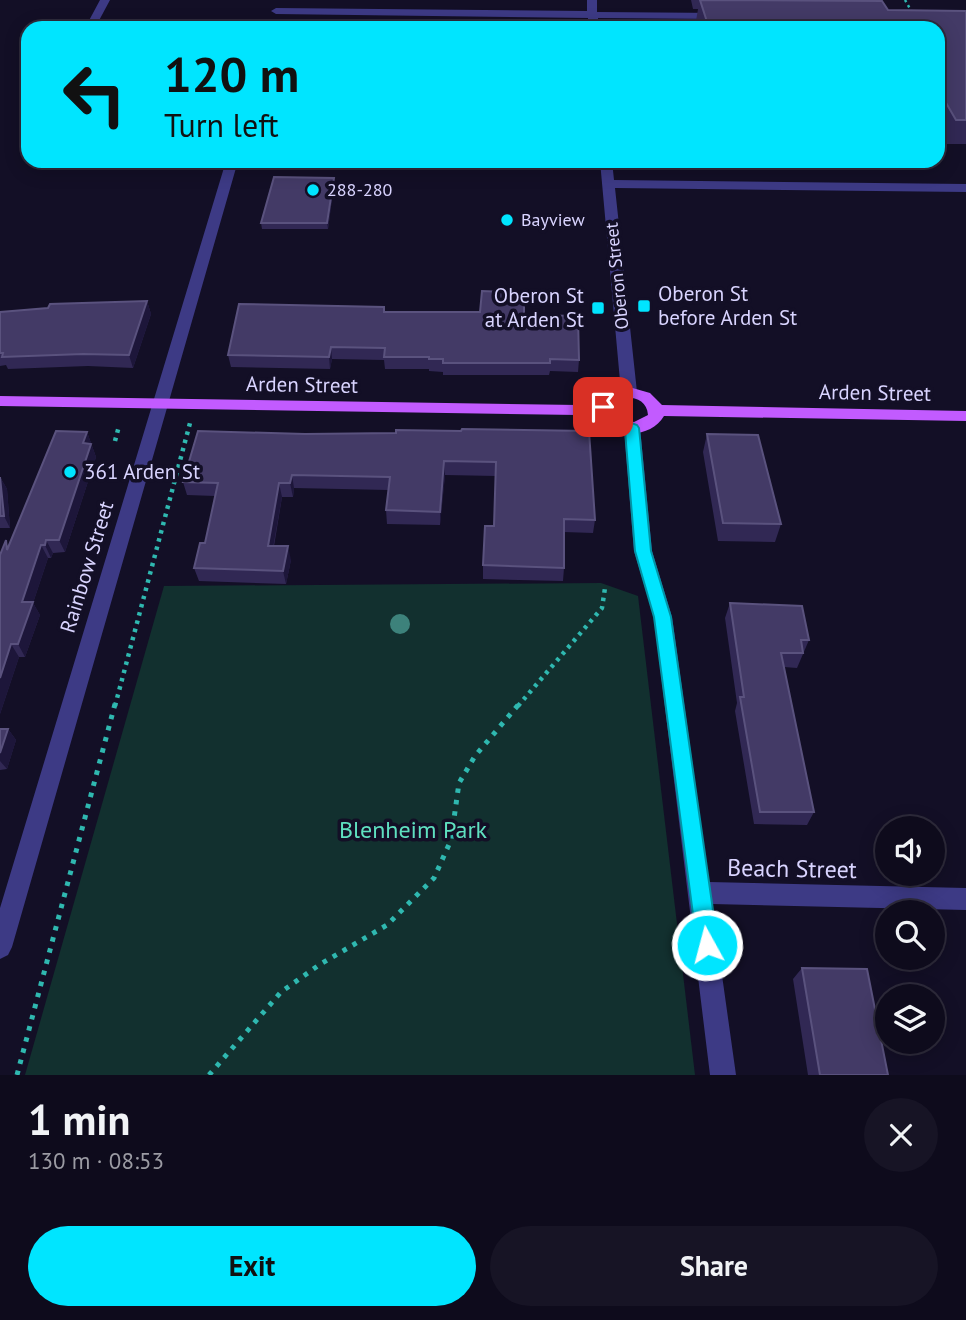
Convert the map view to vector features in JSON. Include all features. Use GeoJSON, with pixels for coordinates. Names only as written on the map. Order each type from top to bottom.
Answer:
{"type":"FeatureCollection","features":[{"type":"Feature","properties":{"kind":"main road"},"geometry":{"type":"LineString","coordinates":[[629,392],[649,398],[656,410],[652,422],[632,428],[609,420],[603,407],[612,395],[629,392]]}},
{"type":"Feature","properties":{"kind":"main road","name":"Arden Street"},"geometry":{"type":"LineString","coordinates":[[0,401],[578,410],[603,407]]}},
{"type":"Feature","properties":{"kind":"main road","name":"Arden Street"},"geometry":{"type":"LineString","coordinates":[[656,410],[966,416]]}},
{"type":"Feature","properties":{"kind":"street"},"geometry":{"type":"LineString","coordinates":[[94,21],[105,0]]}},
{"type":"Feature","properties":{"kind":"street"},"geometry":{"type":"LineString","coordinates":[[592,0],[592,21]]}},
{"type":"Feature","properties":{"kind":"street"},"geometry":{"type":"LineString","coordinates":[[276,10],[727,16]]}},
{"type":"Feature","properties":{"kind":"street","name":"Rainbow Street"},"geometry":{"type":"LineString","coordinates":[[0,947],[230,168]]}},
{"type":"Feature","properties":{"kind":"street","name":"Oberon Street"},"geometry":{"type":"LineString","coordinates":[[607,168],[629,392]]}},
{"type":"Feature","properties":{"kind":"street"},"geometry":{"type":"LineString","coordinates":[[608,184],[966,188]]}},
{"type":"Feature","properties":{"kind":"street"},"geometry":{"type":"LineString","coordinates":[[632,428],[643,551],[663,617],[723,1075]]}},
{"type":"Feature","properties":{"kind":"street","name":"Beach Street"},"geometry":{"type":"LineString","coordinates":[[701,893],[966,899]]}},
{"type":"Feature","properties":{"kind":"path"},"geometry":{"type":"LineString","coordinates":[[905,0],[915,17]]}},
{"type":"Feature","properties":{"kind":"path"},"geometry":{"type":"LineString","coordinates":[[114,441],[119,426]]}},
{"type":"Feature","properties":{"kind":"path"},"geometry":{"type":"LineString","coordinates":[[18,1075],[187,433]]}},
{"type":"Feature","properties":{"kind":"path"},"geometry":{"type":"LineString","coordinates":[[209,1075],[281,992],[319,965],[387,925],[434,878],[451,840],[459,783],[464,774],[475,756],[602,608],[606,588]]}},
{"type":"Feature","properties":{"kind":"green space","name":"Blenheim Park"},"geometry":{"type":"Polygon","coordinates":[[[601,583],[638,596],[695,1075],[25,1075],[164,586],[601,583]]]}},
{"type":"Feature","properties":{"kind":"building"},"geometry":{"type":"Polygon","coordinates":[[[700,0],[882,1],[888,10],[966,11],[966,120],[956,120],[945,101],[945,21],[707,21],[700,0]]]}},
{"type":"Feature","properties":{"kind":"building"},"geometry":{"type":"Polygon","coordinates":[[[274,177],[334,178],[327,223],[261,223],[274,177]]]}},
{"type":"Feature","properties":{"kind":"building"},"geometry":{"type":"Polygon","coordinates":[[[482,291],[505,292],[505,297],[524,297],[524,315],[578,316],[579,360],[550,359],[550,363],[443,363],[443,359],[429,357],[384,357],[385,348],[331,347],[329,357],[228,355],[239,304],[384,307],[384,312],[480,312],[482,291]]]}},
{"type":"Feature","properties":{"kind":"building"},"geometry":{"type":"Polygon","coordinates":[[[147,301],[129,355],[2,357],[3,353],[0,353],[0,312],[48,308],[50,304],[147,301]]]}},
{"type":"Feature","properties":{"kind":"building"},"geometry":{"type":"Polygon","coordinates":[[[462,429],[589,431],[595,520],[564,519],[564,568],[483,565],[485,526],[494,526],[496,462],[444,461],[440,512],[386,510],[390,477],[292,475],[290,483],[279,483],[268,546],[288,546],[283,571],[194,568],[200,543],[205,543],[218,483],[183,482],[198,431],[305,434],[462,429]]]}},
{"type":"Feature","properties":{"kind":"building"},"geometry":{"type":"Polygon","coordinates":[[[56,431],[87,432],[83,443],[91,444],[59,540],[46,540],[45,545],[41,545],[22,602],[33,602],[18,644],[11,644],[0,678],[0,555],[6,540],[7,550],[56,431]]]}},
{"type":"Feature","properties":{"kind":"building"},"geometry":{"type":"Polygon","coordinates":[[[707,434],[758,435],[781,524],[723,523],[707,434]]]}},
{"type":"Feature","properties":{"kind":"building"},"geometry":{"type":"Polygon","coordinates":[[[0,477],[4,516],[0,516],[0,477]]]}},
{"type":"Feature","properties":{"kind":"building"},"geometry":{"type":"Polygon","coordinates":[[[730,603],[802,606],[809,640],[801,640],[803,653],[781,653],[814,812],[760,812],[740,697],[744,697],[730,603]]]}},
{"type":"Feature","properties":{"kind":"building"},"geometry":{"type":"Polygon","coordinates":[[[0,729],[8,729],[0,753],[0,729]]]}},
{"type":"Feature","properties":{"kind":"building"},"geometry":{"type":"Polygon","coordinates":[[[802,968],[867,969],[875,1009],[875,1054],[884,1054],[888,1075],[820,1075],[802,968]]]}},
{"type":"Feature","properties":{"kind":"place","name":"288-280"},"geometry":{"type":"Point","coordinates":[313,190]}},
{"type":"Feature","properties":{"kind":"place","name":"Bayview"},"geometry":{"type":"Point","coordinates":[507,220]}},
{"type":"Feature","properties":{"kind":"place","name":"Oberon St before Arden St"},"geometry":{"type":"Point","coordinates":[644,306]}},
{"type":"Feature","properties":{"kind":"place","name":"Oberon St at Arden St"},"geometry":{"type":"Point","coordinates":[598,308]}},
{"type":"Feature","properties":{"kind":"place","name":"361 Arden St"},"geometry":{"type":"Point","coordinates":[70,472]}},
{"type":"Feature","properties":{"kind":"route"},"geometry":{"type":"LineString","coordinates":[[603,407],[605,414],[614,424],[632,428],[643,551],[663,617],[707,945]]}}]}
